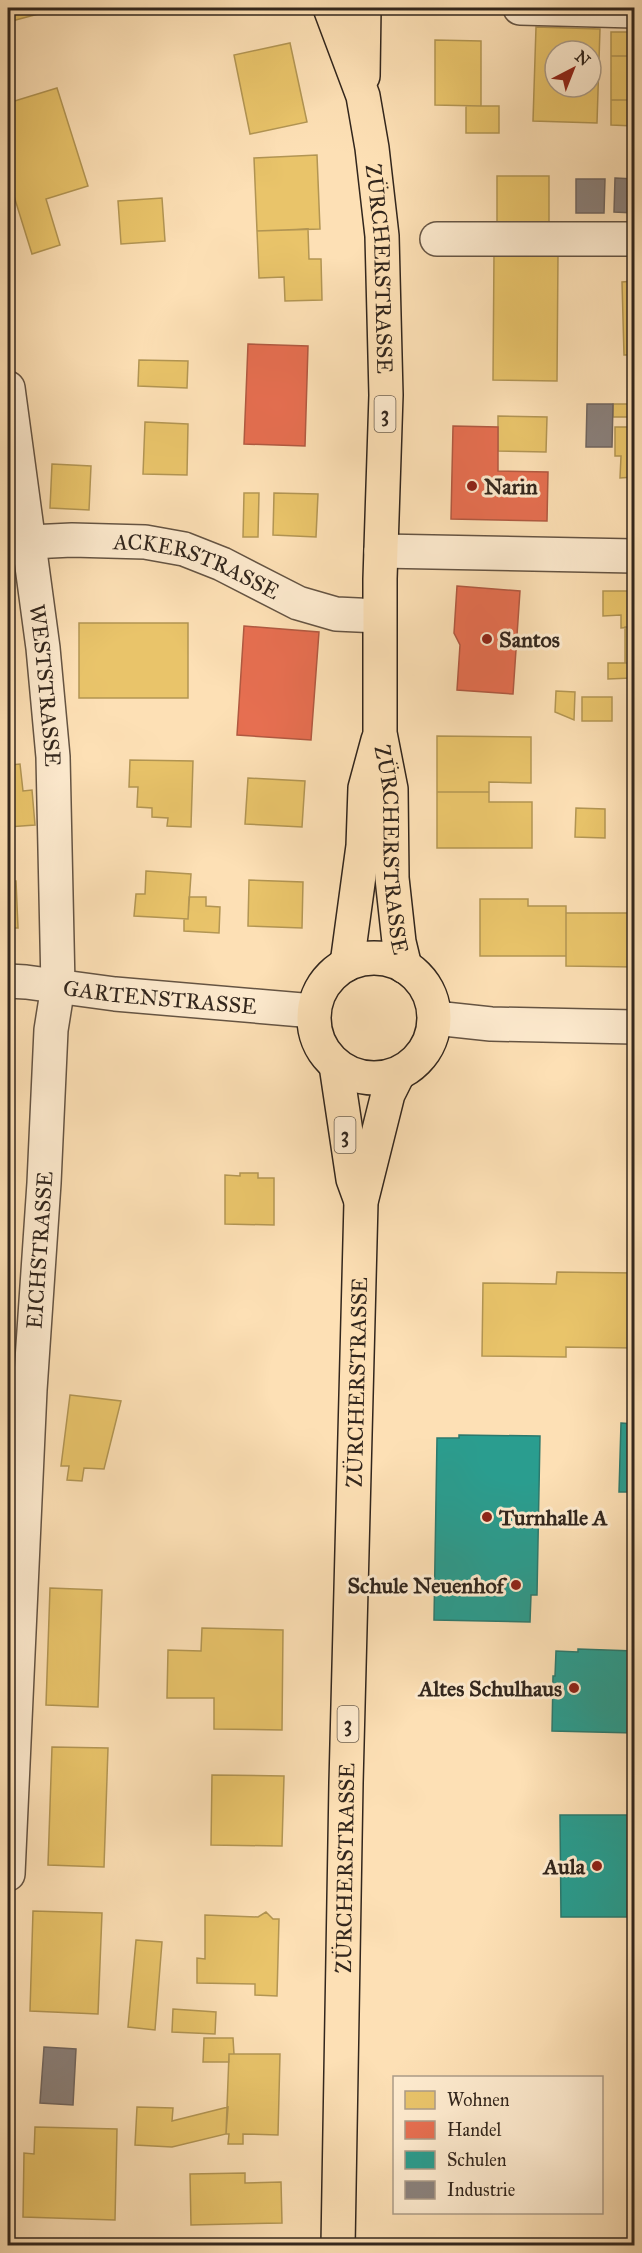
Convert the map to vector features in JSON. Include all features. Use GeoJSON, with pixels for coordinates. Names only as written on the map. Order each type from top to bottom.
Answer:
{"type":"FeatureCollection","features":[{"type":"Feature","properties":{"kind":"main road","name":"ZÜRCHERSTRASSE"},"geometry":{"type":"LineString","coordinates":[[330,8],[363,96]]}},
{"type":"Feature","properties":{"kind":"main road","name":"ZÜRCHERSTRASSE"},"geometry":{"type":"LineString","coordinates":[[364,8],[363,96],[372,148],[382,236],[386,395],[379,616],[380,733],[391,789],[392,878],[399,942],[405,967]]}},
{"type":"Feature","properties":{"kind":"main road","name":"ZÜRCHERSTRASSE"},"geometry":{"type":"LineString","coordinates":[[347,964],[361,864],[365,788],[380,733]]}},
{"type":"Feature","properties":{"kind":"main road"},"geometry":{"type":"LineString","coordinates":[[361,959],[391,960],[405,967],[427,988],[433,1003],[435,1018],[432,1036],[425,1052],[413,1065],[398,1074],[381,1079],[349,1074],[325,1054],[318,1041],[314,1011],[324,983],[347,964],[361,959]]}},
{"type":"Feature","properties":{"kind":"main road","name":"ZÜRCHERSTRASSE"},"geometry":{"type":"LineString","coordinates":[[336,1065],[353,1179],[362,1202]]}},
{"type":"Feature","properties":{"kind":"main road","name":"ZÜRCHERSTRASSE"},"geometry":{"type":"LineString","coordinates":[[339,2246],[346,1794],[362,1202],[388,1094],[398,1074]]}},
{"type":"Feature","properties":{"kind":"street"},"geometry":{"type":"LineString","coordinates":[[520,8],[634,11]]}},
{"type":"Feature","properties":{"kind":"street"},"geometry":{"type":"LineString","coordinates":[[437,238],[634,239]]}},
{"type":"Feature","properties":{"kind":"street","name":"WESTSTRASSE"},"geometry":{"type":"LineString","coordinates":[[8,401],[18,543],[43,648],[53,758],[58,987]]}},
{"type":"Feature","properties":{"kind":"street","name":"ACKERSTRASSE"},"geometry":{"type":"LineString","coordinates":[[18,543],[72,540],[145,542],[184,549],[222,564],[298,603],[336,614],[379,616]]}},
{"type":"Feature","properties":{"kind":"street"},"geometry":{"type":"LineString","coordinates":[[381,551],[634,555]]}},
{"type":"Feature","properties":{"kind":"street","name":"GARTENSTRASSE"},"geometry":{"type":"LineString","coordinates":[[8,981],[314,1011]]}},
{"type":"Feature","properties":{"kind":"street","name":"EICHSTRASSE"},"geometry":{"type":"LineString","coordinates":[[8,1874],[19,1390],[44,1183],[51,1030],[58,987]]}},
{"type":"Feature","properties":{"kind":"street"},"geometry":{"type":"LineString","coordinates":[[435,1018],[491,1024],[634,1027]]}},
{"type":"Feature","properties":{"kind":"building: Wohnen"},"geometry":{"type":"Polygon","coordinates":[[[8,8],[49,8],[50,11],[8,22],[8,8]]]}},
{"type":"Feature","properties":{"kind":"building: Wohnen"},"geometry":{"type":"Polygon","coordinates":[[[536,27],[600,29],[600,39],[543,39],[543,99],[598,99],[597,123],[533,121],[536,27]]]}},
{"type":"Feature","properties":{"kind":"building: Wohnen"},"geometry":{"type":"Polygon","coordinates":[[[611,32],[634,32],[634,56],[611,56],[611,32]]]}},
{"type":"Feature","properties":{"kind":"building: Wohnen"},"geometry":{"type":"Polygon","coordinates":[[[435,40],[481,41],[481,106],[435,105],[435,40]]]}},
{"type":"Feature","properties":{"kind":"building: Wohnen"},"geometry":{"type":"Polygon","coordinates":[[[290,43],[307,122],[250,134],[234,55],[290,43]]]}},
{"type":"Feature","properties":{"kind":"building: Wohnen"},"geometry":{"type":"Polygon","coordinates":[[[611,56],[634,56],[634,100],[611,100],[611,56]]]}},
{"type":"Feature","properties":{"kind":"building: Wohnen"},"geometry":{"type":"Polygon","coordinates":[[[57,88],[88,186],[46,199],[60,245],[32,254],[8,177],[8,103],[57,88]]]}},
{"type":"Feature","properties":{"kind":"building: Wohnen"},"geometry":{"type":"Polygon","coordinates":[[[611,100],[634,100],[634,126],[611,125],[611,100]]]}},
{"type":"Feature","properties":{"kind":"building: Wohnen"},"geometry":{"type":"Polygon","coordinates":[[[466,106],[499,106],[499,133],[466,133],[466,106]]]}},
{"type":"Feature","properties":{"kind":"building: Wohnen"},"geometry":{"type":"Polygon","coordinates":[[[317,155],[320,229],[257,231],[254,158],[317,155]]]}},
{"type":"Feature","properties":{"kind":"building: Wohnen"},"geometry":{"type":"Polygon","coordinates":[[[497,176],[549,176],[549,223],[497,222],[497,176]]]}},
{"type":"Feature","properties":{"kind":"building: Wohnen"},"geometry":{"type":"Polygon","coordinates":[[[162,198],[165,241],[121,244],[118,201],[162,198]]]}},
{"type":"Feature","properties":{"kind":"building: Wohnen"},"geometry":{"type":"Polygon","coordinates":[[[308,229],[309,259],[321,259],[322,300],[285,301],[284,277],[259,278],[257,231],[308,229]]]}},
{"type":"Feature","properties":{"kind":"building: Wohnen"},"geometry":{"type":"Polygon","coordinates":[[[494,253],[558,254],[557,381],[493,380],[494,253]]]}},
{"type":"Feature","properties":{"kind":"building: Wohnen"},"geometry":{"type":"Polygon","coordinates":[[[634,281],[634,355],[624,355],[622,282],[634,281]]]}},
{"type":"Feature","properties":{"kind":"building: Wohnen"},"geometry":{"type":"Polygon","coordinates":[[[139,360],[188,361],[187,388],[138,386],[139,360]]]}},
{"type":"Feature","properties":{"kind":"building: Wohnen"},"geometry":{"type":"Polygon","coordinates":[[[613,404],[634,404],[634,417],[613,417],[613,404]]]}},
{"type":"Feature","properties":{"kind":"building: Wohnen"},"geometry":{"type":"Polygon","coordinates":[[[498,416],[547,417],[546,452],[498,451],[498,416]]]}},
{"type":"Feature","properties":{"kind":"building: Wohnen"},"geometry":{"type":"Polygon","coordinates":[[[145,422],[188,424],[187,475],[143,474],[145,422]]]}},
{"type":"Feature","properties":{"kind":"building: Wohnen"},"geometry":{"type":"Polygon","coordinates":[[[615,427],[634,427],[634,477],[620,478],[621,456],[615,456],[615,427]]]}},
{"type":"Feature","properties":{"kind":"building: Wohnen"},"geometry":{"type":"Polygon","coordinates":[[[52,464],[91,466],[89,510],[50,508],[52,464]]]}},
{"type":"Feature","properties":{"kind":"building: Wohnen"},"geometry":{"type":"Polygon","coordinates":[[[244,493],[259,493],[258,537],[243,537],[244,493]]]}},
{"type":"Feature","properties":{"kind":"building: Wohnen"},"geometry":{"type":"Polygon","coordinates":[[[274,493],[318,494],[316,537],[273,535],[274,493]]]}},
{"type":"Feature","properties":{"kind":"building: Wohnen"},"geometry":{"type":"Polygon","coordinates":[[[603,591],[634,591],[634,627],[621,628],[621,615],[603,616],[603,591]]]}},
{"type":"Feature","properties":{"kind":"building: Wohnen"},"geometry":{"type":"Polygon","coordinates":[[[79,623],[188,623],[188,698],[79,698],[79,623]]]}},
{"type":"Feature","properties":{"kind":"building: Wohnen"},"geometry":{"type":"Polygon","coordinates":[[[625,627],[634,627],[634,663],[625,663],[625,627]]]}},
{"type":"Feature","properties":{"kind":"building: Wohnen"},"geometry":{"type":"Polygon","coordinates":[[[608,663],[634,663],[634,697],[632,697],[632,678],[608,679],[608,663]]]}},
{"type":"Feature","properties":{"kind":"building: Wohnen"},"geometry":{"type":"Polygon","coordinates":[[[556,691],[575,692],[574,720],[555,712],[556,691]]]}},
{"type":"Feature","properties":{"kind":"building: Wohnen"},"geometry":{"type":"Polygon","coordinates":[[[582,697],[612,697],[612,721],[582,721],[582,697]]]}},
{"type":"Feature","properties":{"kind":"building: Wohnen"},"geometry":{"type":"Polygon","coordinates":[[[437,736],[531,737],[531,783],[489,782],[489,792],[437,792],[437,736]]]}},
{"type":"Feature","properties":{"kind":"building: Wohnen"},"geometry":{"type":"Polygon","coordinates":[[[8,753],[10,765],[20,764],[23,791],[32,790],[35,825],[8,827],[8,753]]]}},
{"type":"Feature","properties":{"kind":"building: Wohnen"},"geometry":{"type":"Polygon","coordinates":[[[130,760],[193,761],[191,827],[167,826],[168,818],[152,817],[152,808],[137,807],[138,787],[129,787],[130,760]]]}},
{"type":"Feature","properties":{"kind":"building: Wohnen"},"geometry":{"type":"Polygon","coordinates":[[[248,778],[305,781],[302,827],[245,824],[248,778]]]}},
{"type":"Feature","properties":{"kind":"building: Wohnen"},"geometry":{"type":"Polygon","coordinates":[[[437,792],[489,792],[489,802],[532,802],[532,848],[437,848],[437,792]]]}},
{"type":"Feature","properties":{"kind":"building: Wohnen"},"geometry":{"type":"Polygon","coordinates":[[[576,808],[605,809],[605,838],[575,837],[576,808]]]}},
{"type":"Feature","properties":{"kind":"building: Wohnen"},"geometry":{"type":"Polygon","coordinates":[[[146,871],[191,874],[188,919],[134,916],[136,894],[145,894],[146,871]]]}},
{"type":"Feature","properties":{"kind":"building: Wohnen"},"geometry":{"type":"Polygon","coordinates":[[[249,880],[303,882],[302,928],[248,926],[249,880]]]}},
{"type":"Feature","properties":{"kind":"building: Wohnen"},"geometry":{"type":"Polygon","coordinates":[[[8,881],[16,881],[18,928],[8,928],[8,881]]]}},
{"type":"Feature","properties":{"kind":"building: Wohnen"},"geometry":{"type":"Polygon","coordinates":[[[189,897],[206,897],[206,906],[220,907],[219,933],[184,931],[184,919],[188,919],[189,897]]]}},
{"type":"Feature","properties":{"kind":"building: Wohnen"},"geometry":{"type":"Polygon","coordinates":[[[480,899],[528,899],[528,906],[566,906],[566,956],[480,956],[480,899]]]}},
{"type":"Feature","properties":{"kind":"building: Wohnen"},"geometry":{"type":"Polygon","coordinates":[[[566,913],[634,913],[634,967],[566,966],[566,913]]]}},
{"type":"Feature","properties":{"kind":"building: Wohnen"},"geometry":{"type":"Polygon","coordinates":[[[8,1137],[12,1137],[10,1160],[8,1160],[8,1137]]]}},
{"type":"Feature","properties":{"kind":"building: Wohnen"},"geometry":{"type":"Polygon","coordinates":[[[240,1173],[258,1173],[258,1178],[274,1178],[274,1225],[225,1224],[225,1175],[240,1176],[240,1173]]]}},
{"type":"Feature","properties":{"kind":"building: Wohnen"},"geometry":{"type":"Polygon","coordinates":[[[557,1272],[634,1273],[634,1348],[566,1347],[566,1357],[482,1356],[483,1283],[556,1284],[557,1272]]]}},
{"type":"Feature","properties":{"kind":"building: Wohnen"},"geometry":{"type":"Polygon","coordinates":[[[70,1395],[121,1401],[104,1469],[84,1468],[82,1481],[67,1480],[69,1466],[61,1466],[70,1395]]]}},
{"type":"Feature","properties":{"kind":"building: Wohnen"},"geometry":{"type":"Polygon","coordinates":[[[50,1588],[102,1590],[98,1707],[46,1705],[50,1588]]]}},
{"type":"Feature","properties":{"kind":"building: Wohnen"},"geometry":{"type":"Polygon","coordinates":[[[202,1628],[283,1630],[282,1730],[214,1729],[214,1698],[167,1698],[168,1650],[201,1651],[202,1628]]]}},
{"type":"Feature","properties":{"kind":"building: Wohnen"},"geometry":{"type":"Polygon","coordinates":[[[52,1747],[108,1748],[104,1867],[48,1865],[52,1747]]]}},
{"type":"Feature","properties":{"kind":"building: Wohnen"},"geometry":{"type":"Polygon","coordinates":[[[212,1775],[284,1776],[282,1846],[211,1845],[212,1775]]]}},
{"type":"Feature","properties":{"kind":"building: Wohnen"},"geometry":{"type":"Polygon","coordinates":[[[33,1911],[102,1913],[98,2014],[30,2011],[33,1911]]]}},
{"type":"Feature","properties":{"kind":"building: Wohnen"},"geometry":{"type":"Polygon","coordinates":[[[266,1912],[273,1919],[279,1919],[277,1996],[255,1995],[255,1984],[197,1983],[197,1958],[205,1959],[205,1915],[258,1917],[266,1912]]]}},
{"type":"Feature","properties":{"kind":"building: Wohnen"},"geometry":{"type":"Polygon","coordinates":[[[136,1940],[162,1942],[155,2030],[128,2027],[136,1940]]]}},
{"type":"Feature","properties":{"kind":"building: Wohnen"},"geometry":{"type":"Polygon","coordinates":[[[173,2009],[216,2012],[215,2034],[172,2032],[173,2009]]]}},
{"type":"Feature","properties":{"kind":"building: Wohnen"},"geometry":{"type":"Polygon","coordinates":[[[204,2038],[233,2038],[234,2054],[229,2054],[229,2062],[203,2062],[204,2038]]]}},
{"type":"Feature","properties":{"kind":"building: Wohnen"},"geometry":{"type":"Polygon","coordinates":[[[229,2054],[280,2054],[278,2135],[243,2134],[243,2144],[228,2144],[229,2134],[226,2134],[229,2054]]]}},
{"type":"Feature","properties":{"kind":"building: Wohnen"},"geometry":{"type":"Polygon","coordinates":[[[137,2107],[173,2108],[172,2121],[228,2107],[226,2134],[172,2147],[135,2145],[137,2107]]]}},
{"type":"Feature","properties":{"kind":"building: Wohnen"},"geometry":{"type":"Polygon","coordinates":[[[35,2127],[117,2129],[115,2220],[23,2217],[24,2153],[34,2154],[35,2127]]]}},
{"type":"Feature","properties":{"kind":"building: Wohnen"},"geometry":{"type":"Polygon","coordinates":[[[245,2173],[245,2183],[281,2182],[282,2223],[191,2225],[190,2174],[245,2173]]]}},
{"type":"Feature","properties":{"kind":"building: Handel"},"geometry":{"type":"Polygon","coordinates":[[[248,344],[308,346],[305,446],[244,444],[248,344]]]}},
{"type":"Feature","properties":{"kind":"building: Handel"},"geometry":{"type":"Polygon","coordinates":[[[453,426],[498,427],[498,471],[548,472],[547,521],[451,519],[453,426]]]}},
{"type":"Feature","properties":{"kind":"building: Handel","name":"Santos"},"geometry":{"type":"Polygon","coordinates":[[[457,586],[520,591],[513,694],[457,690],[460,645],[454,633],[457,586]]]}},
{"type":"Feature","properties":{"kind":"building: Handel"},"geometry":{"type":"Polygon","coordinates":[[[244,626],[319,632],[311,740],[237,735],[244,626]]]}},
{"type":"Feature","properties":{"kind":"building: Schulen"},"geometry":{"type":"Polygon","coordinates":[[[621,1423],[634,1424],[634,1492],[619,1492],[621,1423]]]}},
{"type":"Feature","properties":{"kind":"building: Schulen","name":"Turnhalle A"},"geometry":{"type":"Polygon","coordinates":[[[459,1435],[540,1436],[537,1595],[531,1595],[530,1622],[434,1620],[437,1438],[459,1438],[459,1435]]]}},
{"type":"Feature","properties":{"kind":"building: Schulen"},"geometry":{"type":"Polygon","coordinates":[[[578,1649],[634,1651],[634,1733],[552,1731],[556,1651],[578,1652],[578,1649]]]}},
{"type":"Feature","properties":{"kind":"building: Schulen","name":"Aula"},"geometry":{"type":"Polygon","coordinates":[[[560,1815],[634,1815],[634,1917],[561,1917],[560,1815]]]}},
{"type":"Feature","properties":{"kind":"building: Industrie"},"geometry":{"type":"Polygon","coordinates":[[[615,178],[634,179],[634,213],[614,212],[615,178]]]}},
{"type":"Feature","properties":{"kind":"building: Industrie"},"geometry":{"type":"Polygon","coordinates":[[[576,179],[605,179],[604,213],[576,213],[576,179]]]}},
{"type":"Feature","properties":{"kind":"building: Industrie"},"geometry":{"type":"Polygon","coordinates":[[[587,404],[613,404],[612,447],[586,447],[587,404]]]}},
{"type":"Feature","properties":{"kind":"building: Industrie"},"geometry":{"type":"Polygon","coordinates":[[[44,2047],[76,2049],[73,2105],[40,2103],[44,2047]]]}},
{"type":"Feature","properties":{"kind":"place","name":"Narin"},"geometry":{"type":"Point","coordinates":[472,486]}},
{"type":"Feature","properties":{"kind":"place","name":"Santos"},"geometry":{"type":"Point","coordinates":[487,639]}},
{"type":"Feature","properties":{"kind":"place","name":"Turnhalle A"},"geometry":{"type":"Point","coordinates":[487,1517]}},
{"type":"Feature","properties":{"kind":"place","name":"Schule Neuenhof"},"geometry":{"type":"Point","coordinates":[516,1585]}},
{"type":"Feature","properties":{"kind":"place","name":"Altes Schulhaus"},"geometry":{"type":"Point","coordinates":[574,1688]}},
{"type":"Feature","properties":{"kind":"place","name":"Aula"},"geometry":{"type":"Point","coordinates":[597,1866]}}]}
